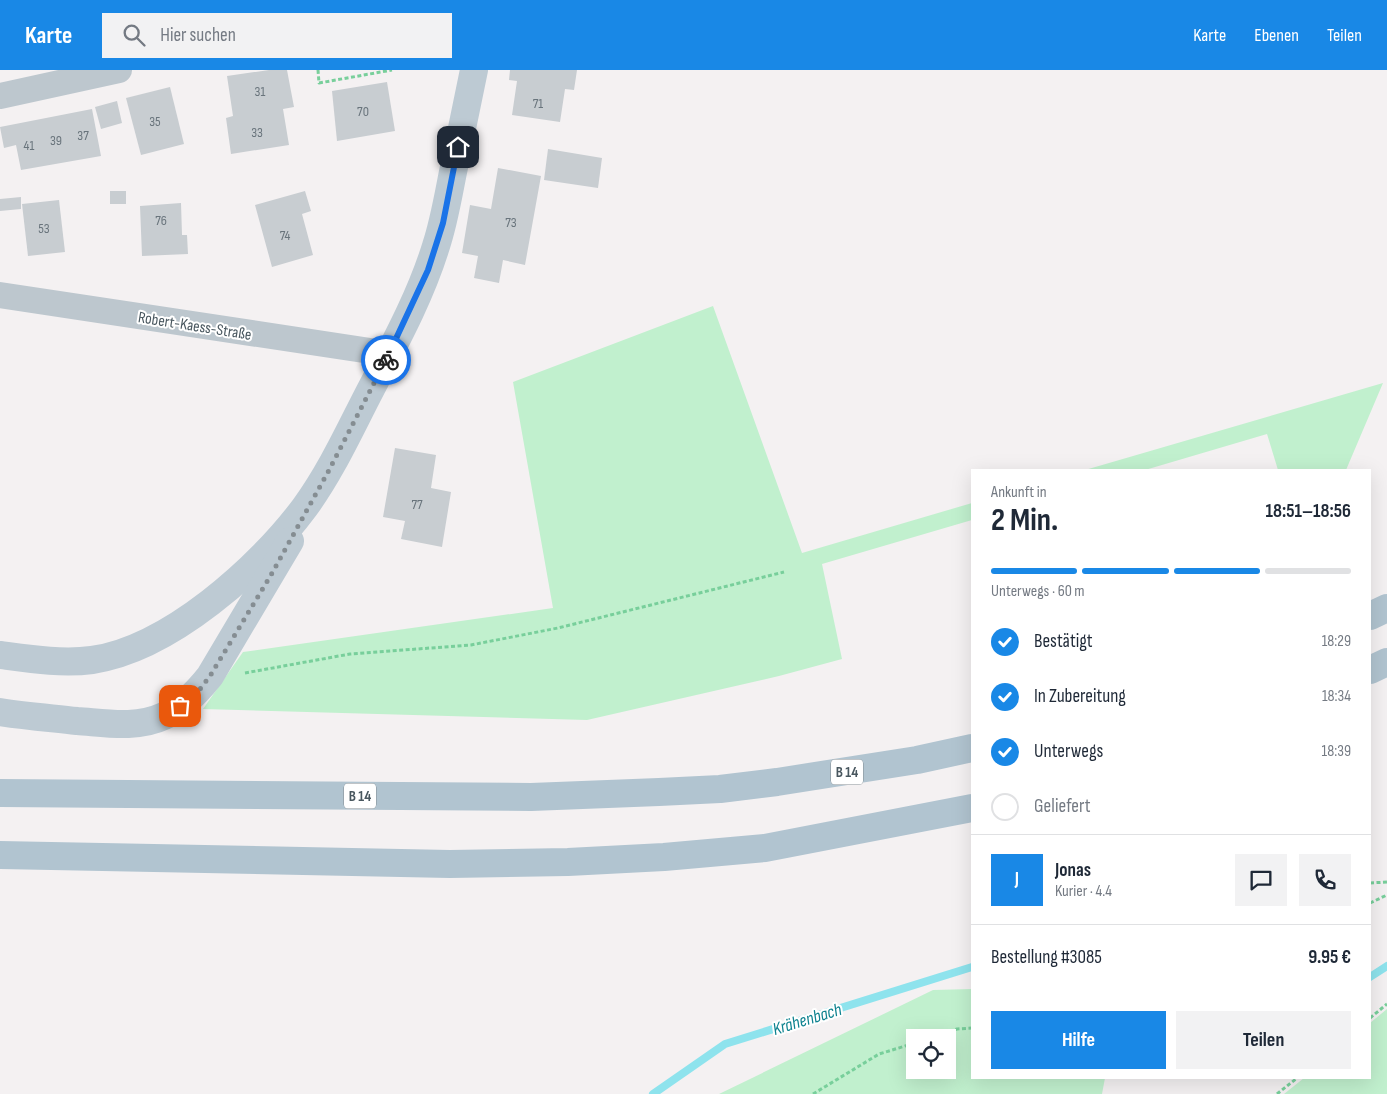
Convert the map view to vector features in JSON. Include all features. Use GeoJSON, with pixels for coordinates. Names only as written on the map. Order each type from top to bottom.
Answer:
{"type":"FeatureCollection","features":[{"type":"Feature","properties":{"kind":"main road"},"geometry":{"type":"LineString","coordinates":[[1371,616],[1387,608]]}},
{"type":"Feature","properties":{"kind":"main road"},"geometry":{"type":"LineString","coordinates":[[1371,670],[1387,662]]}},
{"type":"Feature","properties":{"kind":"main road","name":"B 14"},"geometry":{"type":"LineString","coordinates":[[0,793],[531,797],[694,790],[777,782],[841,773],[971,748]]}},
{"type":"Feature","properties":{"kind":"main road"},"geometry":{"type":"LineString","coordinates":[[0,855],[440,864],[568,862],[765,848],[971,808]]}},
{"type":"Feature","properties":{"kind":"street"},"geometry":{"type":"LineString","coordinates":[[0,96],[119,70]]}},
{"type":"Feature","properties":{"kind":"street"},"geometry":{"type":"LineString","coordinates":[[0,712],[118,725],[143,723],[164,716],[180,706],[200,689],[210,676],[271,575],[328,472],[390,354],[428,270],[443,223],[474,70]]}},
{"type":"Feature","properties":{"kind":"street","name":"Robert-Kaess-Straße"},"geometry":{"type":"LineString","coordinates":[[0,295],[390,354]]}},
{"type":"Feature","properties":{"kind":"street"},"geometry":{"type":"LineString","coordinates":[[0,655],[54,661],[92,660],[124,652],[153,639],[196,614],[242,576],[276,542],[305,507],[328,472]]}},
{"type":"Feature","properties":{"kind":"path"},"geometry":{"type":"LineString","coordinates":[[318,70],[319,83],[392,70]]}},
{"type":"Feature","properties":{"kind":"path"},"geometry":{"type":"LineString","coordinates":[[210,676],[240,674],[350,654],[472,645],[558,628],[784,572]]}},
{"type":"Feature","properties":{"kind":"path"},"geometry":{"type":"LineString","coordinates":[[1371,883],[1387,882]]}},
{"type":"Feature","properties":{"kind":"path"},"geometry":{"type":"LineString","coordinates":[[1371,903],[1387,896]]}},
{"type":"Feature","properties":{"kind":"path"},"geometry":{"type":"LineString","coordinates":[[1371,1017],[1387,1004]]}},
{"type":"Feature","properties":{"kind":"path"},"geometry":{"type":"LineString","coordinates":[[956,1029],[971,1028]]}},
{"type":"Feature","properties":{"kind":"path"},"geometry":{"type":"LineString","coordinates":[[813,1094],[879,1054],[906,1046]]}},
{"type":"Feature","properties":{"kind":"path"},"geometry":{"type":"LineString","coordinates":[[1277,1094],[1296,1079]]}},
{"type":"Feature","properties":{"kind":"green space"},"geometry":{"type":"Polygon","coordinates":[[[713,306],[802,553],[971,503],[971,520],[822,564],[842,659],[779,676],[587,720],[203,709],[243,652],[553,608],[513,382],[713,306]]]}},
{"type":"Feature","properties":{"kind":"green space"},"geometry":{"type":"Polygon","coordinates":[[[1383,383],[1346,469],[1278,469],[1267,434],[1148,469],[1088,469],[1383,383]]]}},
{"type":"Feature","properties":{"kind":"green space"},"geometry":{"type":"Polygon","coordinates":[[[971,989],[971,1079],[1105,1079],[1102,1094],[719,1094],[933,990],[971,989]]]}},
{"type":"Feature","properties":{"kind":"green space"},"geometry":{"type":"Polygon","coordinates":[[[1387,1009],[1387,1094],[1284,1094],[1303,1079],[1371,1079],[1371,1022],[1387,1009]]]}},
{"type":"Feature","properties":{"kind":"building"},"geometry":{"type":"Polygon","coordinates":[[[269,70],[287,70],[294,107],[283,109],[289,145],[231,154],[226,118],[233,116],[227,76],[269,70]]]}},
{"type":"Feature","properties":{"kind":"building"},"geometry":{"type":"Polygon","coordinates":[[[510,70],[577,70],[574,90],[565,89],[560,122],[512,115],[517,81],[509,80],[510,70]]]}},
{"type":"Feature","properties":{"kind":"building"},"geometry":{"type":"Polygon","coordinates":[[[387,82],[395,131],[337,141],[332,91],[387,82]]]}},
{"type":"Feature","properties":{"kind":"building"},"geometry":{"type":"Polygon","coordinates":[[[170,87],[184,144],[141,155],[126,98],[170,87]]]}},
{"type":"Feature","properties":{"kind":"building"},"geometry":{"type":"Polygon","coordinates":[[[117,101],[122,123],[101,129],[95,107],[117,101]]]}},
{"type":"Feature","properties":{"kind":"building"},"geometry":{"type":"Polygon","coordinates":[[[92,109],[101,156],[21,170],[16,145],[4,148],[0,127],[92,109]]]}},
{"type":"Feature","properties":{"kind":"building"},"geometry":{"type":"Polygon","coordinates":[[[548,149],[602,158],[598,188],[544,180],[548,149]]]}},
{"type":"Feature","properties":{"kind":"building"},"geometry":{"type":"Polygon","coordinates":[[[498,168],[541,176],[525,265],[503,260],[499,283],[474,278],[478,256],[462,253],[470,205],[491,209],[498,168]]]}},
{"type":"Feature","properties":{"kind":"building"},"geometry":{"type":"Polygon","coordinates":[[[110,191],[126,191],[126,204],[110,204],[110,191]]]}},
{"type":"Feature","properties":{"kind":"building"},"geometry":{"type":"Polygon","coordinates":[[[305,191],[311,211],[302,214],[313,255],[272,267],[255,205],[305,191]]]}},
{"type":"Feature","properties":{"kind":"building"},"geometry":{"type":"Polygon","coordinates":[[[21,197],[21,209],[0,211],[0,199],[21,197]]]}},
{"type":"Feature","properties":{"kind":"building"},"geometry":{"type":"Polygon","coordinates":[[[59,200],[65,252],[28,256],[22,204],[59,200]]]}},
{"type":"Feature","properties":{"kind":"building"},"geometry":{"type":"Polygon","coordinates":[[[181,203],[182,235],[187,235],[188,254],[142,256],[140,206],[181,203]]]}},
{"type":"Feature","properties":{"kind":"building"},"geometry":{"type":"Polygon","coordinates":[[[395,448],[436,455],[431,488],[451,492],[442,547],[401,539],[405,521],[383,517],[395,448]]]}},
{"type":"Feature","properties":{"kind":"waterway","name":"Krähenbach"},"geometry":{"type":"LineString","coordinates":[[1371,976],[1387,966]]}},
{"type":"Feature","properties":{"kind":"waterway","name":"Krähenbach"},"geometry":{"type":"LineString","coordinates":[[653,1094],[725,1044],[971,967]]}},
{"type":"Feature","properties":{"kind":"way so far"},"geometry":{"type":"LineString","coordinates":[[180,706],[200,689],[210,676],[271,575],[328,472],[386,360]]}},
{"type":"Feature","properties":{"kind":"route"},"geometry":{"type":"LineString","coordinates":[[386,360],[428,270],[443,223],[458,147]]}}]}
